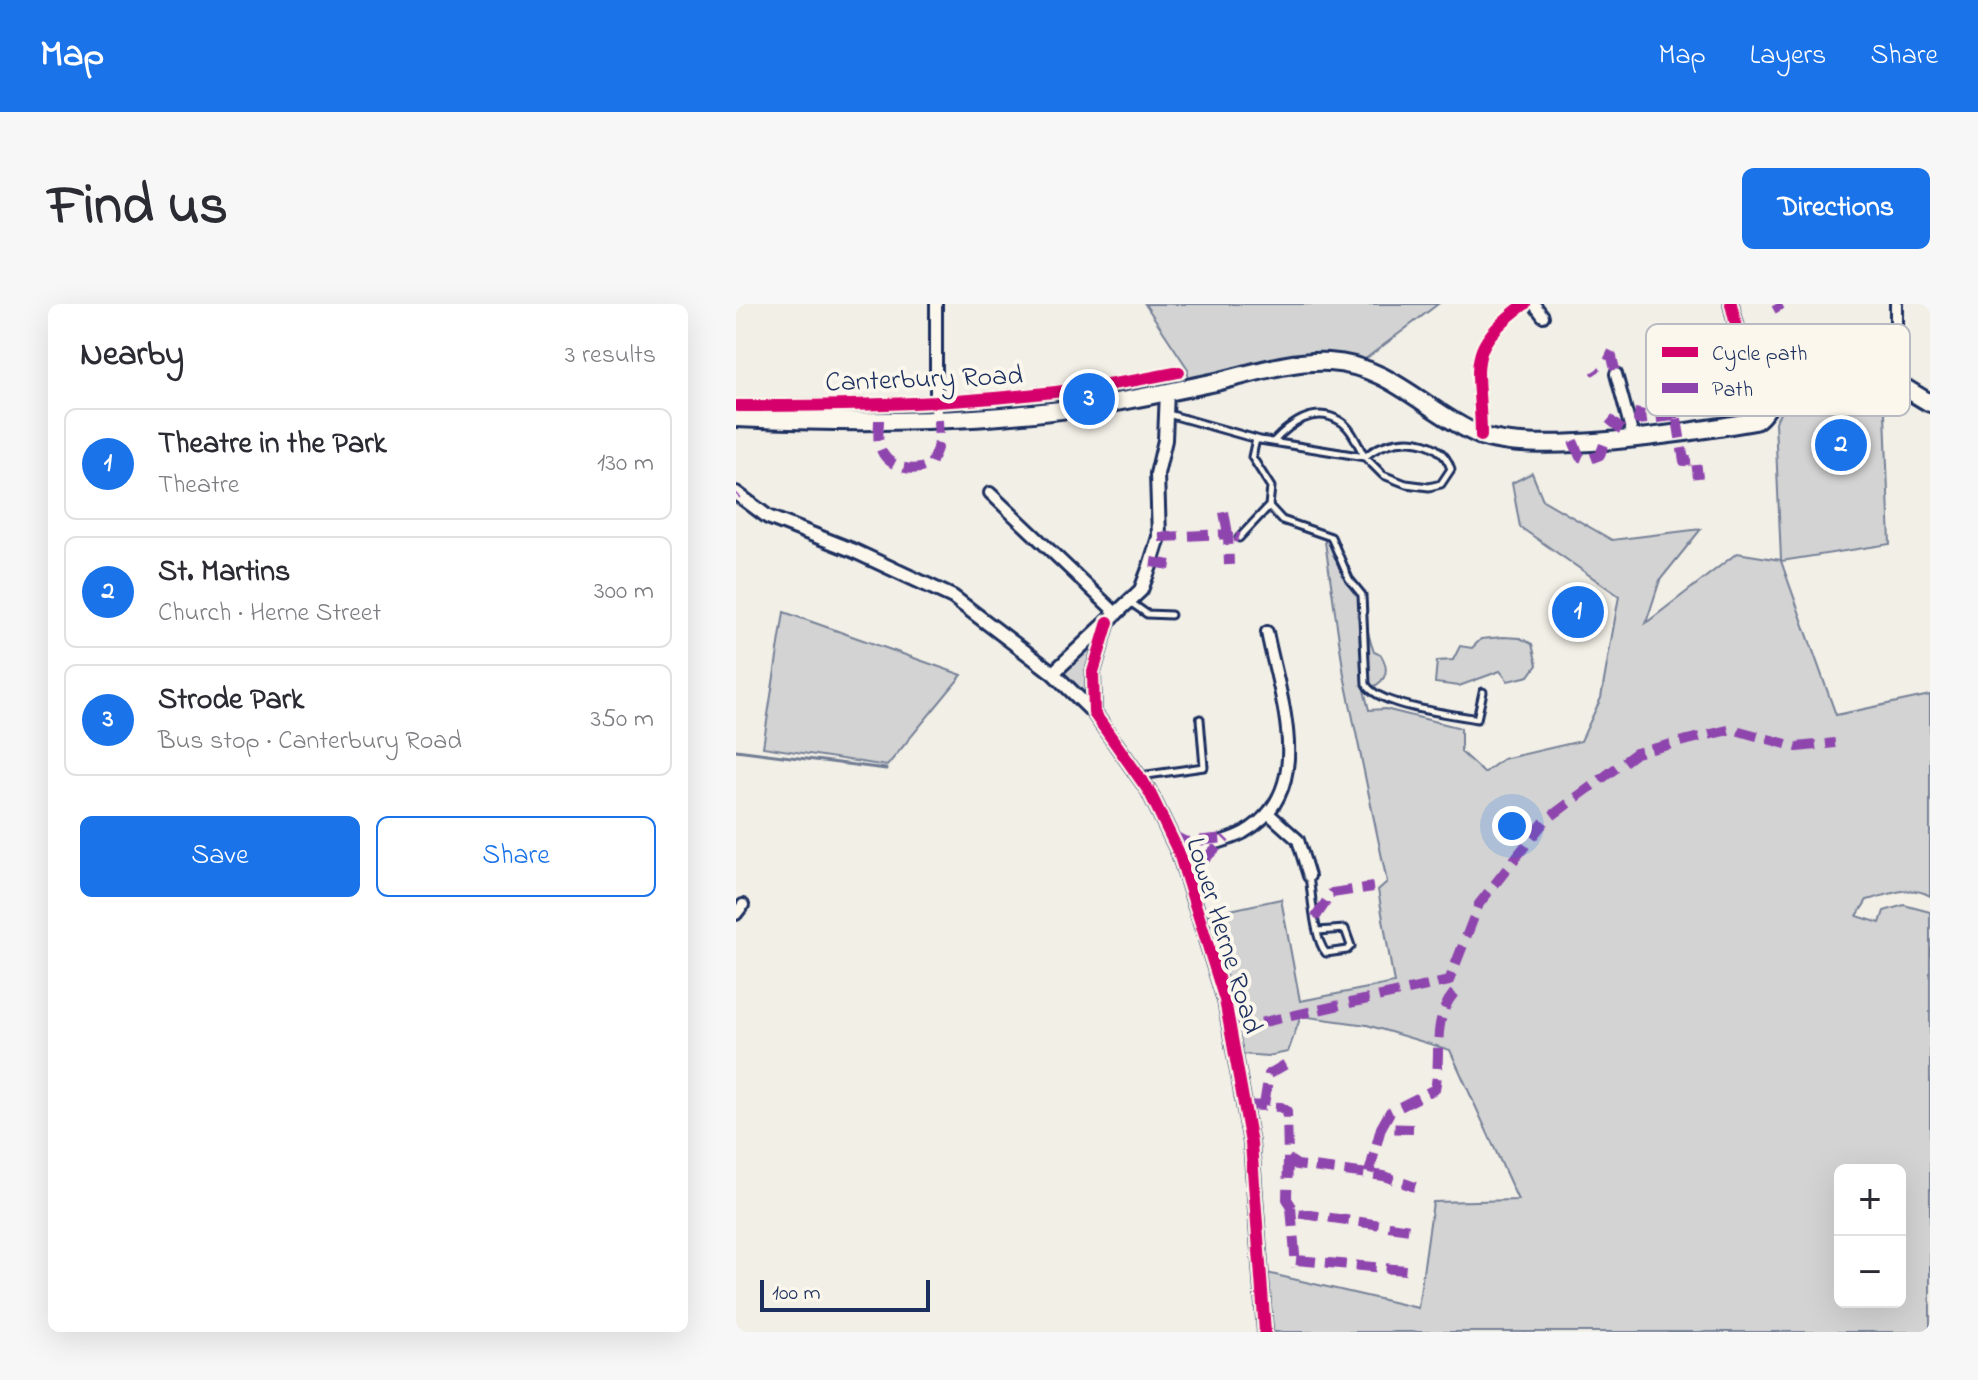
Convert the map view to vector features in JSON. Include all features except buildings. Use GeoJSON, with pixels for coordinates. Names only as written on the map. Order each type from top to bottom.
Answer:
{"type":"FeatureCollection","features":[{"type":"Feature","properties":{"kind":"main road","name":"Canterbury Road"},"geometry":{"type":"LineString","coordinates":[[736,418],[1056,410],[1161,378],[1306,362],[1373,370],[1481,436]]}},
{"type":"Feature","properties":{"kind":"main road"},"geometry":{"type":"LineString","coordinates":[[1910,392],[1930,403]]}},
{"type":"Feature","properties":{"kind":"main road"},"geometry":{"type":"LineString","coordinates":[[1481,436],[1519,444],[1633,437],[1755,421],[1762,416]]}},
{"type":"Feature","properties":{"kind":"street"},"geometry":{"type":"LineString","coordinates":[[936,304],[936,412]]}},
{"type":"Feature","properties":{"kind":"street"},"geometry":{"type":"LineString","coordinates":[[1481,436],[1477,388],[1482,344],[1490,331],[1525,304]]}},
{"type":"Feature","properties":{"kind":"street"},"geometry":{"type":"LineString","coordinates":[[1534,304],[1543,316]]}},
{"type":"Feature","properties":{"kind":"street"},"geometry":{"type":"LineString","coordinates":[[1731,304],[1735,324]]}},
{"type":"Feature","properties":{"kind":"street","name":"Canterbury Road"},"geometry":{"type":"LineString","coordinates":[[1161,378],[1179,372]]}},
{"type":"Feature","properties":{"kind":"street"},"geometry":{"type":"LineString","coordinates":[[1616,374],[1633,437]]}},
{"type":"Feature","properties":{"kind":"street"},"geometry":{"type":"LineString","coordinates":[[1053,673],[1141,590],[1159,537],[1157,474],[1167,414],[1161,378]]}},
{"type":"Feature","properties":{"kind":"street","name":"Canterbury Road"},"geometry":{"type":"LineString","coordinates":[[737,406],[936,412]]}},
{"type":"Feature","properties":{"kind":"street","name":"Lower Herne Road"},"geometry":{"type":"LineString","coordinates":[[736,493],[768,517],[852,550],[953,597],[1053,673],[1094,713],[1139,776],[1179,853],[1236,1043],[1251,1143],[1265,1332]]}},
{"type":"Feature","properties":{"kind":"street"},"geometry":{"type":"LineString","coordinates":[[990,493],[1113,618]]}},
{"type":"Feature","properties":{"kind":"street"},"geometry":{"type":"LineString","coordinates":[[1094,713],[1093,672],[1113,618]]}},
{"type":"Feature","properties":{"kind":"street"},"geometry":{"type":"LineString","coordinates":[[1179,853],[1241,834],[1269,814],[1287,782],[1289,746],[1267,632]]}},
{"type":"Feature","properties":{"kind":"street"},"geometry":{"type":"LineString","coordinates":[[1269,814],[1298,840],[1309,876]]}},
{"type":"Feature","properties":{"kind":"lane"},"geometry":{"type":"LineString","coordinates":[[1167,414],[1256,439],[1365,457]]}},
{"type":"Feature","properties":{"kind":"lane"},"geometry":{"type":"LineString","coordinates":[[1273,442],[1302,418],[1331,418],[1349,430],[1365,457],[1383,475],[1429,487],[1441,484],[1451,469],[1449,460],[1438,451],[1419,443],[1396,440],[1365,457]]}},
{"type":"Feature","properties":{"kind":"lane"},"geometry":{"type":"LineString","coordinates":[[1239,538],[1269,506],[1271,487],[1252,457],[1256,439]]}},
{"type":"Feature","properties":{"kind":"lane"},"geometry":{"type":"LineString","coordinates":[[1269,506],[1291,525],[1331,537],[1349,579],[1362,595],[1366,684],[1370,692],[1387,700],[1477,719],[1483,692]]}},
{"type":"Feature","properties":{"kind":"lane"},"geometry":{"type":"LineString","coordinates":[[1129,602],[1147,614],[1171,615]]}},
{"type":"Feature","properties":{"kind":"lane"},"geometry":{"type":"LineString","coordinates":[[1139,776],[1204,767],[1200,719]]}},
{"type":"Feature","properties":{"kind":"lane"},"geometry":{"type":"LineString","coordinates":[[1309,876],[1318,931],[1321,947],[1326,953],[1347,950],[1351,946],[1345,929],[1318,931]]}},
{"type":"Feature","properties":{"kind":"shaded area"},"geometry":{"type":"Polygon","coordinates":[[[1145,304],[1438,304],[1364,360],[1351,365],[1330,362],[1188,387],[1188,369],[1145,304]]]}},
{"type":"Feature","properties":{"kind":"shaded area"},"geometry":{"type":"Polygon","coordinates":[[[1779,416],[1885,416],[1890,544],[1781,561],[1836,715],[1930,695],[1930,896],[1915,891],[1891,893],[1867,900],[1857,916],[1880,923],[1884,911],[1904,905],[1930,912],[1930,1332],[1273,1332],[1267,1273],[1418,1308],[1433,1202],[1518,1200],[1450,1050],[1367,1025],[1301,1016],[1288,1052],[1268,1056],[1240,1054],[1193,918],[1281,899],[1300,1001],[1394,983],[1378,890],[1387,882],[1344,675],[1324,535],[1331,537],[1329,544],[1338,547],[1339,567],[1359,590],[1369,638],[1374,652],[1381,655],[1386,668],[1381,682],[1364,690],[1369,710],[1385,709],[1461,728],[1461,752],[1484,773],[1503,759],[1581,741],[1601,698],[1619,596],[1520,527],[1512,483],[1532,473],[1543,500],[1612,540],[1701,529],[1660,580],[1646,623],[1737,553],[1781,560],[1775,422],[1779,416]]]}},
{"type":"Feature","properties":{"kind":"shaded area"},"geometry":{"type":"Polygon","coordinates":[[[784,612],[962,675],[887,766],[763,747],[784,612]]]}},
{"type":"Feature","properties":{"kind":"shaded area"},"geometry":{"type":"Polygon","coordinates":[[[1108,622],[1094,672],[1094,713],[1053,673],[1108,622]]]}},
{"type":"Feature","properties":{"kind":"shaded area"},"geometry":{"type":"Polygon","coordinates":[[[1520,638],[1532,644],[1537,665],[1529,676],[1508,681],[1500,671],[1459,686],[1435,683],[1437,661],[1453,660],[1460,646],[1472,648],[1481,639],[1520,638]]]}},
{"type":"Feature","properties":{"kind":"waterway"},"geometry":{"type":"LineString","coordinates":[[736,750],[886,769]]}},
{"type":"Feature","properties":{"kind":"marked path"},"geometry":{"type":"LineString","coordinates":[[1776,304],[1780,311]]}},
{"type":"Feature","properties":{"kind":"marked path"},"geometry":{"type":"LineString","coordinates":[[1606,354],[1612,357],[1616,374]]}},
{"type":"Feature","properties":{"kind":"marked path"},"geometry":{"type":"LineString","coordinates":[[1640,409],[1638,420],[1674,416],[1677,427]]}},
{"type":"Feature","properties":{"kind":"marked path"},"geometry":{"type":"LineString","coordinates":[[1676,416],[1684,461],[1696,460],[1698,478]]}},
{"type":"Feature","properties":{"kind":"marked path"},"geometry":{"type":"LineString","coordinates":[[1609,419],[1622,430]]}},
{"type":"Feature","properties":{"kind":"marked path"},"geometry":{"type":"LineString","coordinates":[[879,420],[879,441],[883,454],[894,464],[909,469],[931,464],[939,443],[938,420]]}},
{"type":"Feature","properties":{"kind":"marked path"},"geometry":{"type":"LineString","coordinates":[[1573,441],[1580,457],[1587,460],[1600,455],[1606,439]]}},
{"type":"Feature","properties":{"kind":"marked path"},"geometry":{"type":"LineString","coordinates":[[1224,512],[1228,534],[1239,538]]}},
{"type":"Feature","properties":{"kind":"marked path"},"geometry":{"type":"LineString","coordinates":[[1159,537],[1228,534],[1229,565]]}},
{"type":"Feature","properties":{"kind":"marked path"},"geometry":{"type":"LineString","coordinates":[[1151,562],[1178,566]]}},
{"type":"Feature","properties":{"kind":"marked path"},"geometry":{"type":"LineString","coordinates":[[1232,1029],[1449,981],[1479,904],[1545,821],[1636,753],[1732,729],[1797,747],[1835,743]]}},
{"type":"Feature","properties":{"kind":"marked path"},"geometry":{"type":"LineString","coordinates":[[1172,835],[1186,842],[1226,838]]}},
{"type":"Feature","properties":{"kind":"marked path"},"geometry":{"type":"LineString","coordinates":[[1192,889],[1205,859],[1226,838]]}},
{"type":"Feature","properties":{"kind":"marked path"},"geometry":{"type":"LineString","coordinates":[[1315,918],[1332,893],[1373,887]]}},
{"type":"Feature","properties":{"kind":"marked path"},"geometry":{"type":"LineString","coordinates":[[1381,1128],[1390,1112],[1435,1089],[1442,1015],[1454,993]]}},
{"type":"Feature","properties":{"kind":"marked path"},"geometry":{"type":"LineString","coordinates":[[1264,1105],[1269,1074],[1286,1064]]}},
{"type":"Feature","properties":{"kind":"marked path"},"geometry":{"type":"LineString","coordinates":[[1245,1105],[1281,1107],[1287,1111],[1288,1159],[1297,1165],[1384,1176],[1415,1187]]}},
{"type":"Feature","properties":{"kind":"marked path"},"geometry":{"type":"LineString","coordinates":[[1369,1173],[1381,1128],[1413,1129]]}},
{"type":"Feature","properties":{"kind":"marked path"},"geometry":{"type":"LineString","coordinates":[[1288,1159],[1287,1199],[1296,1213],[1410,1229]]}},
{"type":"Feature","properties":{"kind":"marked path"},"geometry":{"type":"LineString","coordinates":[[1291,1207],[1296,1267]]}},
{"type":"Feature","properties":{"kind":"marked path"},"geometry":{"type":"LineString","coordinates":[[1296,1260],[1406,1270]]}},
{"type":"Feature","properties":{"kind":"cycle path"},"geometry":{"type":"LineString","coordinates":[[1481,436],[1478,376],[1483,348],[1491,334],[1525,304]]}},
{"type":"Feature","properties":{"kind":"cycle path"},"geometry":{"type":"LineString","coordinates":[[1731,304],[1736,324]]}},
{"type":"Feature","properties":{"kind":"cycle path"},"geometry":{"type":"LineString","coordinates":[[737,406],[959,401],[1068,390],[1179,372]]}},
{"type":"Feature","properties":{"kind":"cycle path"},"geometry":{"type":"LineString","coordinates":[[1108,622],[1093,672],[1094,713],[1149,791],[1179,853],[1225,1000],[1251,1143],[1265,1332]]}},
{"type":"Feature","properties":{"kind":"place","name":"Strode Park"},"geometry":{"type":"Point","coordinates":[1089,399]}},
{"type":"Feature","properties":{"kind":"place","name":"St. Martins"},"geometry":{"type":"Point","coordinates":[1841,445]}},
{"type":"Feature","properties":{"kind":"place","name":"Theatre in the Park"},"geometry":{"type":"Point","coordinates":[1578,612]}}]}
